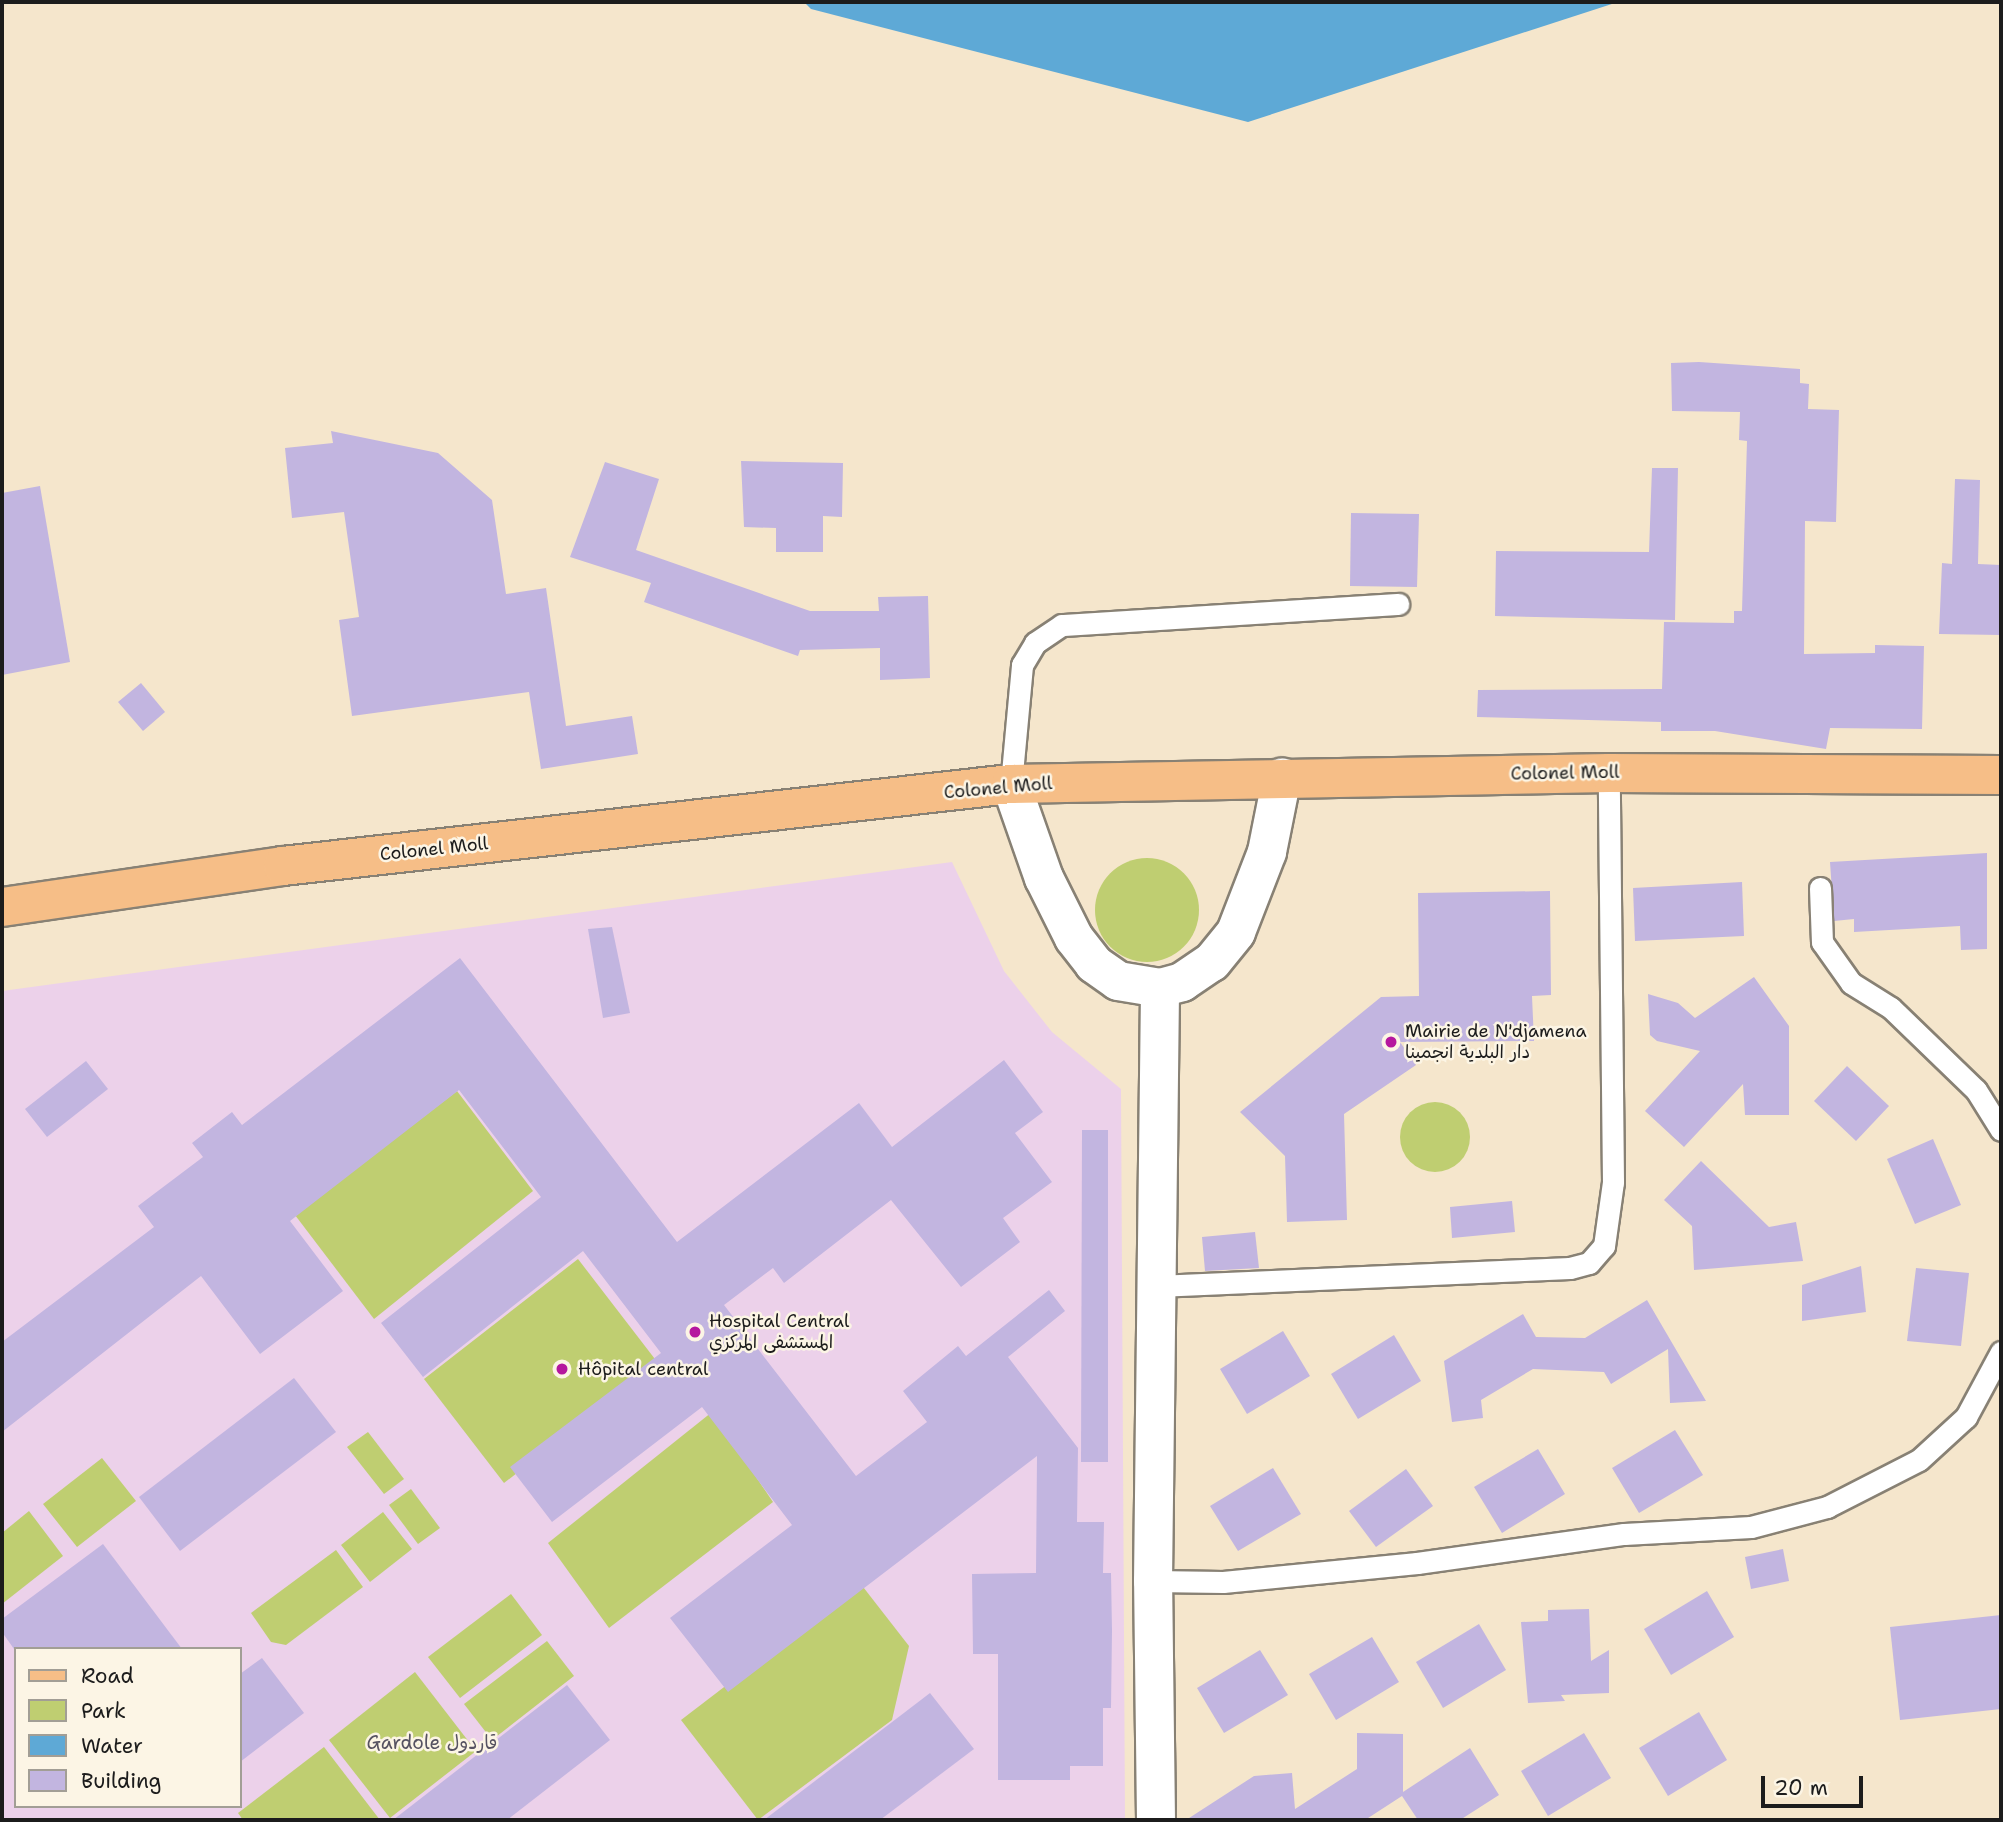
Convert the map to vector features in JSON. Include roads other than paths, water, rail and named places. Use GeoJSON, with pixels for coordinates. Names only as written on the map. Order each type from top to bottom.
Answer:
{"type":"FeatureCollection","features":[{"type":"Feature","properties":{"kind":"main road","name":"Colonel Moll"},"geometry":{"type":"LineString","coordinates":[[2,907],[283,866],[1011,784],[1282,776],[1609,773],[2001,775]]}},
{"type":"Feature","properties":{"kind":"street"},"geometry":{"type":"LineString","coordinates":[[1011,784],[1044,878],[1074,938],[1094,964],[1118,981],[1160,988],[1182,982],[1212,962],[1236,932],[1267,852],[1282,776]]}},
{"type":"Feature","properties":{"kind":"street"},"geometry":{"type":"LineString","coordinates":[[1156,1820],[1153,1581],[1157,1286],[1156,1058],[1160,988]]}},
{"type":"Feature","properties":{"kind":"lane"},"geometry":{"type":"LineString","coordinates":[[1011,784],[1022,665],[1035,643],[1062,625],[1398,604]]}},
{"type":"Feature","properties":{"kind":"lane"},"geometry":{"type":"LineString","coordinates":[[1157,1286],[1570,1268],[1589,1263],[1604,1246],[1614,1182],[1609,773]]}},
{"type":"Feature","properties":{"kind":"lane"},"geometry":{"type":"LineString","coordinates":[[1820,888],[1822,942],[1851,983],[1891,1008],[1976,1090],[2001,1130]]}},
{"type":"Feature","properties":{"kind":"lane"},"geometry":{"type":"LineString","coordinates":[[1153,1581],[1223,1582],[1417,1563],[1624,1534],[1751,1527],[1827,1507],[1919,1460],[1966,1417],[2001,1352]]}},
{"type":"Feature","properties":{"kind":"water"},"geometry":{"type":"Polygon","coordinates":[[[804,2],[1618,2],[1248,122],[811,9],[804,2]]]}},
{"type":"Feature","properties":{"kind":"place","name":"Mairie de N'djamena دار البلدية انجمينا"},"geometry":{"type":"Point","coordinates":[1391,1042]}},
{"type":"Feature","properties":{"kind":"place","name":"Hospital Central المستشفى المركزي"},"geometry":{"type":"Point","coordinates":[695,1332]}},
{"type":"Feature","properties":{"kind":"place","name":"Hôpital central"},"geometry":{"type":"Point","coordinates":[562,1369]}},
{"type":"Feature","properties":{"kind":"district","name":"Gardole قاردول"},"geometry":{"type":"Point","coordinates":[432,1743]}}]}
